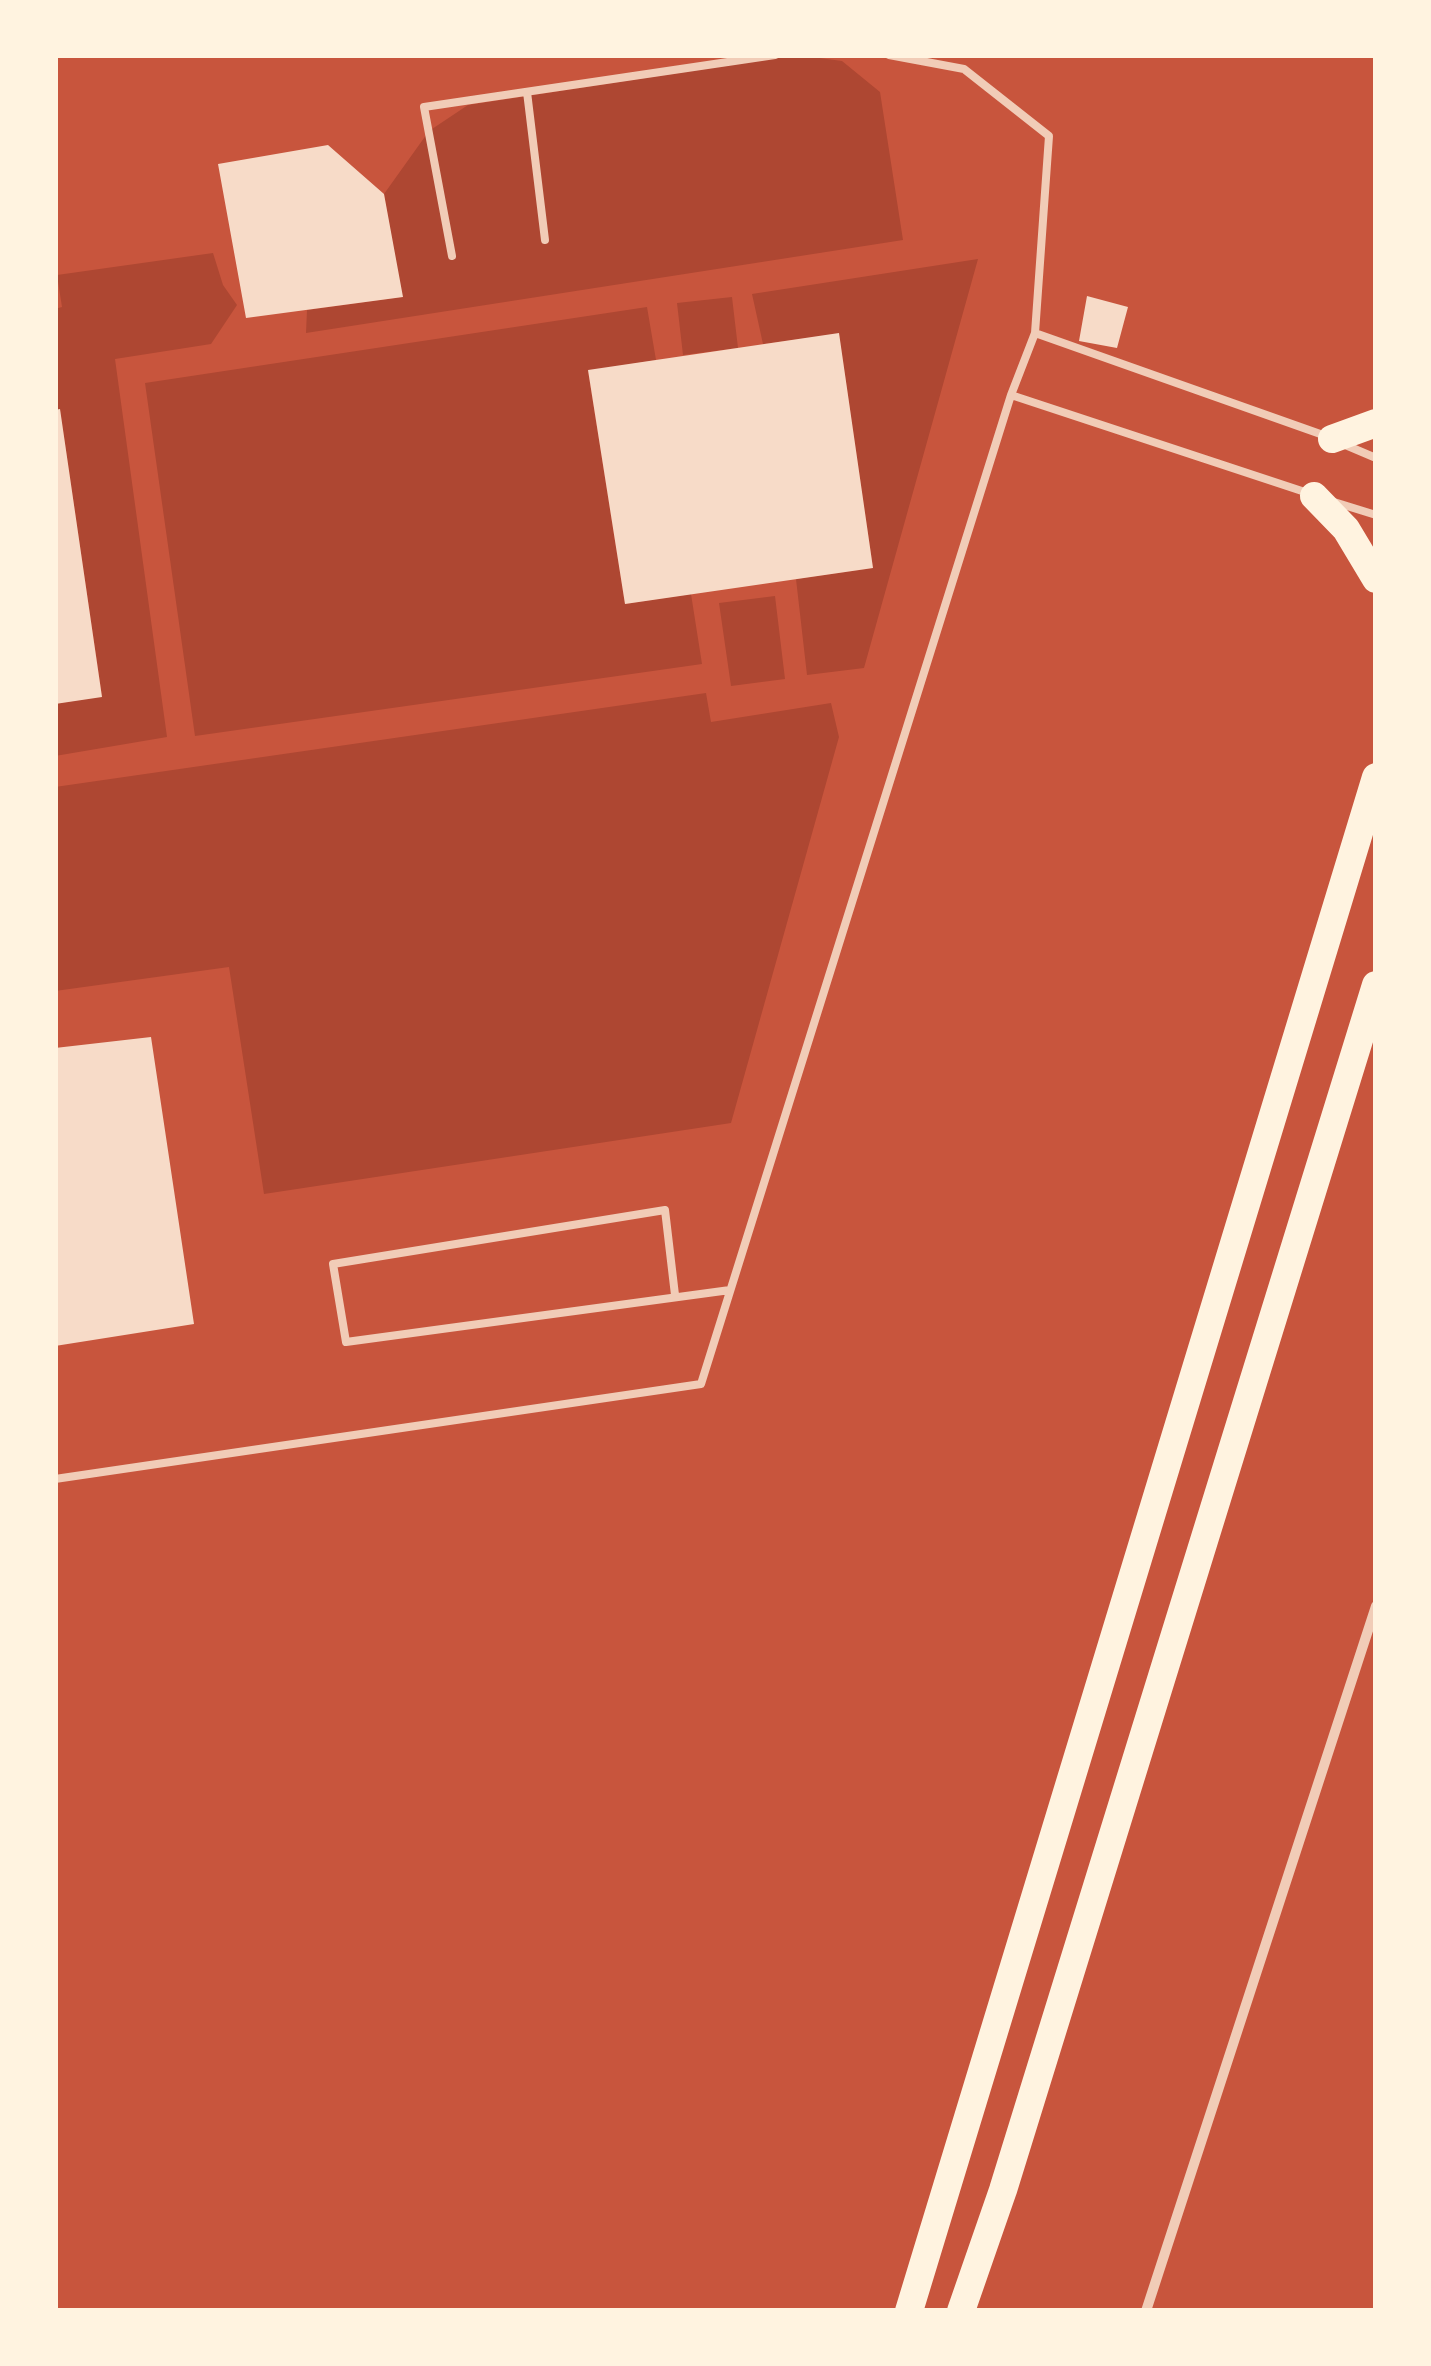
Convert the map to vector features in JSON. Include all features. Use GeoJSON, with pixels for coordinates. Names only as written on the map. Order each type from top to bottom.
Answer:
{"type":"FeatureCollection","features":[{"type":"Feature","properties":{"kind":"highway"},"geometry":{"type":"LineString","coordinates":[[1332,438],[1376,423]]}},
{"type":"Feature","properties":{"kind":"highway"},"geometry":{"type":"LineString","coordinates":[[1314,496],[1346,528],[1376,578]]}},
{"type":"Feature","properties":{"kind":"highway"},"geometry":{"type":"LineString","coordinates":[[909,2311],[1376,777]]}},
{"type":"Feature","properties":{"kind":"highway"},"geometry":{"type":"LineString","coordinates":[[1367,1014],[1376,973]]}},
{"type":"Feature","properties":{"kind":"highway"},"geometry":{"type":"LineString","coordinates":[[961,2311],[1009,2171],[1376,984]]}},
{"type":"Feature","properties":{"kind":"street"},"geometry":{"type":"LineString","coordinates":[[1146,2311],[1376,1606]]}},
{"type":"Feature","properties":{"kind":"lane"},"geometry":{"type":"LineString","coordinates":[[452,256],[424,107],[775,55]]}},
{"type":"Feature","properties":{"kind":"lane"},"geometry":{"type":"LineString","coordinates":[[55,1478],[701,1384],[1011,396],[1035,333],[1049,136],[964,69],[888,55]]}},
{"type":"Feature","properties":{"kind":"lane"},"geometry":{"type":"LineString","coordinates":[[527,92],[545,240]]}},
{"type":"Feature","properties":{"kind":"lane"},"geometry":{"type":"LineString","coordinates":[[1035,333],[1332,438],[1376,458]]}},
{"type":"Feature","properties":{"kind":"lane"},"geometry":{"type":"LineString","coordinates":[[1011,396],[1376,515]]}},
{"type":"Feature","properties":{"kind":"lane"},"geometry":{"type":"LineString","coordinates":[[674,1295],[665,1210],[334,1264],[346,1342],[730,1290]]}},
{"type":"Feature","properties":{"kind":"shaded area"},"geometry":{"type":"Polygon","coordinates":[[[797,55],[842,61],[880,92],[903,240],[306,333],[307,310],[402,297],[384,194],[429,131],[468,105],[797,55]]]}},
{"type":"Feature","properties":{"kind":"shaded area"},"geometry":{"type":"Polygon","coordinates":[[[213,253],[223,285],[237,305],[211,344],[115,359],[167,737],[55,756],[55,704],[102,696],[60,410],[55,410],[55,309],[62,307],[57,275],[213,253]]]}},
{"type":"Feature","properties":{"kind":"shaded area"},"geometry":{"type":"Polygon","coordinates":[[[978,259],[864,668],[807,675],[796,579],[873,568],[839,334],[763,344],[752,294],[978,259]]]}},
{"type":"Feature","properties":{"kind":"shaded area"},"geometry":{"type":"Polygon","coordinates":[[[732,297],[738,348],[683,355],[677,303],[732,297]]]}},
{"type":"Feature","properties":{"kind":"shaded area"},"geometry":{"type":"Polygon","coordinates":[[[647,307],[656,360],[588,371],[625,604],[691,594],[702,664],[195,736],[145,383],[647,307]]]}},
{"type":"Feature","properties":{"kind":"shaded area"},"geometry":{"type":"Polygon","coordinates":[[[775,596],[785,679],[731,686],[719,603],[775,596]]]}},
{"type":"Feature","properties":{"kind":"shaded area"},"geometry":{"type":"Polygon","coordinates":[[[706,693],[711,722],[831,703],[839,737],[731,1123],[264,1194],[229,967],[55,991],[55,787],[706,693]]]}},
{"type":"Feature","properties":{"kind":"building"},"geometry":{"type":"Polygon","coordinates":[[[328,145],[384,194],[403,297],[246,318],[218,164],[328,145]]]}},
{"type":"Feature","properties":{"kind":"building"},"geometry":{"type":"Polygon","coordinates":[[[1087,296],[1128,307],[1117,348],[1079,341],[1087,296]]]}},
{"type":"Feature","properties":{"kind":"building"},"geometry":{"type":"Polygon","coordinates":[[[839,333],[873,568],[625,604],[588,370],[839,333]]]}},
{"type":"Feature","properties":{"kind":"building"},"geometry":{"type":"Polygon","coordinates":[[[60,409],[102,697],[55,704],[55,410],[60,409]]]}},
{"type":"Feature","properties":{"kind":"building"},"geometry":{"type":"Polygon","coordinates":[[[151,1037],[194,1324],[55,1346],[55,1048],[151,1037]]]}}]}
